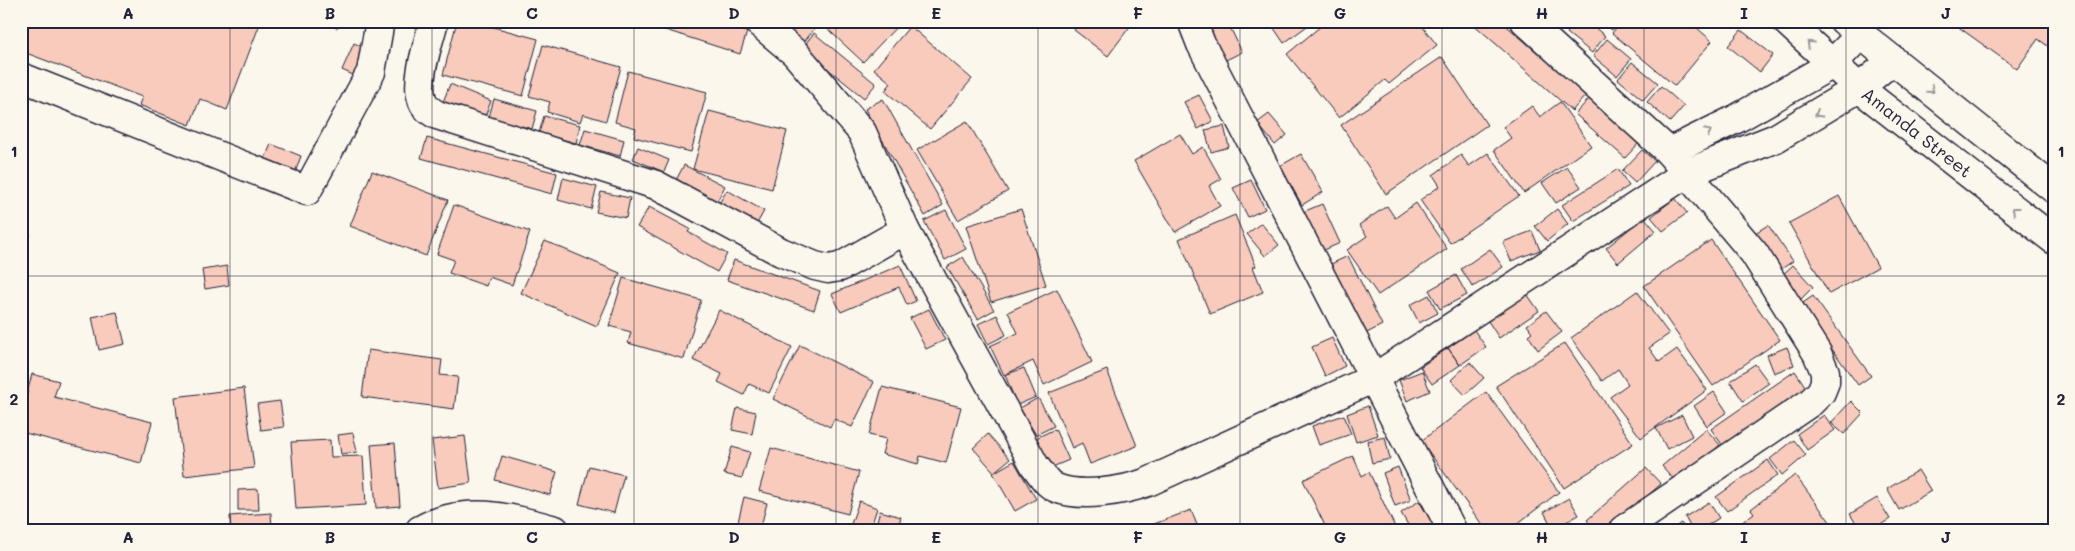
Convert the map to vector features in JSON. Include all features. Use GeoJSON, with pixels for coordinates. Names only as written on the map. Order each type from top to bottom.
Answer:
{"type":"FeatureCollection","features":[{"type":"Feature","properties":{"kind":"street"},"geometry":{"type":"LineString","coordinates":[[21,77],[307,191],[371,72],[380,21]]}},
{"type":"Feature","properties":{"kind":"street"},"geometry":{"type":"LineString","coordinates":[[434,21],[420,82],[421,98],[427,109],[438,115],[656,185],[781,252],[815,266],[828,269],[840,267],[905,230]]}},
{"type":"Feature","properties":{"kind":"street"},"geometry":{"type":"LineString","coordinates":[[757,21],[795,53],[862,132],[905,230],[1035,466],[1044,478],[1055,488],[1111,492],[1130,489],[1374,378],[1687,173],[1776,138],[1859,88],[1893,60]]}},
{"type":"Feature","properties":{"kind":"street"},"geometry":{"type":"LineString","coordinates":[[1192,21],[1201,44],[1452,530]]}},
{"type":"Feature","properties":{"kind":"street"},"geometry":{"type":"LineString","coordinates":[[1525,21],[1669,152],[1687,173],[1754,253],[1817,354],[1825,372],[1825,382],[1821,392],[1811,402],[1623,530]]}},
{"type":"Feature","properties":{"kind":"street","name":"Amanda Street"},"geometry":{"type":"LineString","coordinates":[[1786,21],[1859,88],[2054,240]]}},
{"type":"Feature","properties":{"kind":"street"},"geometry":{"type":"LineString","coordinates":[[1669,152],[1736,119],[1831,64],[1852,28],[2054,189]]}},
{"type":"Feature","properties":{"kind":"street"},"geometry":{"type":"LineString","coordinates":[[1971,176],[2001,147]]}},
{"type":"Feature","properties":{"kind":"street"},"geometry":{"type":"LineString","coordinates":[[420,530],[459,516],[482,514],[509,517],[555,530]]}},
{"type":"Feature","properties":{"kind":"building"},"geometry":{"type":"Polygon","coordinates":[[[21,21],[261,21],[227,110],[200,99],[190,125],[139,105],[142,97],[21,51],[21,21]]]}},
{"type":"Feature","properties":{"kind":"building"},"geometry":{"type":"Polygon","coordinates":[[[320,21],[339,21],[337,28],[320,21]]]}},
{"type":"Feature","properties":{"kind":"building"},"geometry":{"type":"Polygon","coordinates":[[[457,21],[471,21],[538,39],[523,96],[443,75],[457,21]]]}},
{"type":"Feature","properties":{"kind":"building"},"geometry":{"type":"Polygon","coordinates":[[[654,21],[712,21],[747,32],[740,54],[653,26],[654,21]]]}},
{"type":"Feature","properties":{"kind":"building"},"geometry":{"type":"Polygon","coordinates":[[[782,21],[812,21],[817,26],[804,42],[780,24],[782,21]]]}},
{"type":"Feature","properties":{"kind":"building"},"geometry":{"type":"Polygon","coordinates":[[[819,21],[902,21],[863,62],[819,21]]]}},
{"type":"Feature","properties":{"kind":"building"},"geometry":{"type":"Polygon","coordinates":[[[1081,21],[1134,21],[1108,56],[1074,30],[1081,21]]]}},
{"type":"Feature","properties":{"kind":"building"},"geometry":{"type":"Polygon","coordinates":[[[1205,21],[1227,21],[1242,52],[1224,61],[1205,21]]]}},
{"type":"Feature","properties":{"kind":"building"},"geometry":{"type":"Polygon","coordinates":[[[1269,21],[1314,21],[1284,43],[1269,21]]]}},
{"type":"Feature","properties":{"kind":"building"},"geometry":{"type":"Polygon","coordinates":[[[1327,21],[1418,21],[1437,45],[1389,84],[1385,80],[1339,118],[1287,54],[1327,21]]]}},
{"type":"Feature","properties":{"kind":"building"},"geometry":{"type":"Polygon","coordinates":[[[1470,21],[1501,21],[1586,95],[1572,111],[1470,21]]]}},
{"type":"Feature","properties":{"kind":"building"},"geometry":{"type":"Polygon","coordinates":[[[1554,21],[1573,21],[1565,31],[1554,21]]]}},
{"type":"Feature","properties":{"kind":"building"},"geometry":{"type":"Polygon","coordinates":[[[1577,21],[1587,21],[1605,36],[1592,53],[1567,33],[1577,21]]]}},
{"type":"Feature","properties":{"kind":"building"},"geometry":{"type":"Polygon","coordinates":[[[1600,21],[1619,21],[1612,30],[1600,21]]]}},
{"type":"Feature","properties":{"kind":"building"},"geometry":{"type":"Polygon","coordinates":[[[1622,21],[1689,21],[1712,41],[1675,86],[1612,33],[1622,21]]]}},
{"type":"Feature","properties":{"kind":"building"},"geometry":{"type":"Polygon","coordinates":[[[1950,21],[2054,21],[2054,47],[2052,49],[2038,39],[2017,69],[1950,21]]]}},
{"type":"Feature","properties":{"kind":"building"},"geometry":{"type":"Polygon","coordinates":[[[910,26],[972,79],[930,129],[885,91],[891,83],[874,69],[910,26]]]}},
{"type":"Feature","properties":{"kind":"building"},"geometry":{"type":"Polygon","coordinates":[[[1741,30],[1773,55],[1760,72],[1728,46],[1741,30]]]}},
{"type":"Feature","properties":{"kind":"building"},"geometry":{"type":"Polygon","coordinates":[[[814,33],[876,84],[864,98],[802,48],[814,33]]]}},
{"type":"Feature","properties":{"kind":"building"},"geometry":{"type":"Polygon","coordinates":[[[1607,39],[1631,59],[1617,76],[1593,56],[1607,39]]]}},
{"type":"Feature","properties":{"kind":"building"},"geometry":{"type":"Polygon","coordinates":[[[354,43],[373,52],[362,79],[342,70],[354,43]]]}},
{"type":"Feature","properties":{"kind":"building"},"geometry":{"type":"Polygon","coordinates":[[[543,45],[621,67],[606,121],[583,114],[580,122],[547,112],[550,102],[529,96],[543,45]]]}},
{"type":"Feature","properties":{"kind":"building"},"geometry":{"type":"Polygon","coordinates":[[[1442,57],[1487,125],[1386,194],[1341,125],[1442,57]]]}},
{"type":"Feature","properties":{"kind":"building"},"geometry":{"type":"Polygon","coordinates":[[[1632,62],[1658,83],[1643,100],[1618,79],[1632,62]]]}},
{"type":"Feature","properties":{"kind":"building"},"geometry":{"type":"Polygon","coordinates":[[[628,71],[707,92],[691,152],[634,137],[636,128],[615,122],[628,71]]]}},
{"type":"Feature","properties":{"kind":"building"},"geometry":{"type":"Polygon","coordinates":[[[450,84],[491,101],[484,119],[443,102],[450,84]]]}},
{"type":"Feature","properties":{"kind":"building"},"geometry":{"type":"Polygon","coordinates":[[[1661,86],[1684,106],[1670,122],[1647,102],[1661,86]]]}},
{"type":"Feature","properties":{"kind":"building"},"geometry":{"type":"Polygon","coordinates":[[[1199,95],[1213,121],[1198,129],[1184,102],[1199,95]]]}},
{"type":"Feature","properties":{"kind":"building"},"geometry":{"type":"Polygon","coordinates":[[[1590,98],[1640,142],[1625,158],[1575,114],[1590,98]]]}},
{"type":"Feature","properties":{"kind":"building"},"geometry":{"type":"Polygon","coordinates":[[[494,99],[537,111],[532,129],[489,117],[494,99]]]}},
{"type":"Feature","properties":{"kind":"building"},"geometry":{"type":"Polygon","coordinates":[[[883,99],[943,205],[925,216],[865,109],[883,99]]]}},
{"type":"Feature","properties":{"kind":"building"},"geometry":{"type":"Polygon","coordinates":[[[1560,102],[1591,146],[1524,193],[1494,150],[1511,138],[1503,127],[1532,106],[1540,117],[1560,102]]]}},
{"type":"Feature","properties":{"kind":"building"},"geometry":{"type":"Polygon","coordinates":[[[709,111],[787,131],[772,189],[693,169],[709,111]]]}},
{"type":"Feature","properties":{"kind":"building"},"geometry":{"type":"Polygon","coordinates":[[[1269,114],[1287,135],[1275,145],[1257,123],[1269,114]]]}},
{"type":"Feature","properties":{"kind":"building"},"geometry":{"type":"Polygon","coordinates":[[[544,116],[580,125],[576,143],[539,133],[544,116]]]}},
{"type":"Feature","properties":{"kind":"building"},"geometry":{"type":"Polygon","coordinates":[[[967,121],[1008,191],[958,220],[917,150],[967,121]]]}},
{"type":"Feature","properties":{"kind":"building"},"geometry":{"type":"Polygon","coordinates":[[[1224,126],[1229,147],[1211,152],[1205,130],[1224,126]]]}},
{"type":"Feature","properties":{"kind":"building"},"geometry":{"type":"Polygon","coordinates":[[[585,129],[624,140],[620,156],[580,145],[585,129]]]}},
{"type":"Feature","properties":{"kind":"building"},"geometry":{"type":"Polygon","coordinates":[[[1180,134],[1192,154],[1203,147],[1221,179],[1209,186],[1220,206],[1175,232],[1134,161],[1180,134]]]}},
{"type":"Feature","properties":{"kind":"building"},"geometry":{"type":"Polygon","coordinates":[[[427,138],[557,173],[552,194],[421,158],[427,138]]]}},
{"type":"Feature","properties":{"kind":"building"},"geometry":{"type":"Polygon","coordinates":[[[271,144],[301,156],[295,173],[264,161],[271,144]]]}},
{"type":"Feature","properties":{"kind":"building"},"geometry":{"type":"Polygon","coordinates":[[[638,147],[669,160],[664,172],[633,159],[638,147]]]}},
{"type":"Feature","properties":{"kind":"building"},"geometry":{"type":"Polygon","coordinates":[[[1642,150],[1655,161],[1635,183],[1622,171],[1642,150]]]}},
{"type":"Feature","properties":{"kind":"building"},"geometry":{"type":"Polygon","coordinates":[[[1488,153],[1519,196],[1450,243],[1420,200],[1440,186],[1433,175],[1461,155],[1469,166],[1488,153]]]}},
{"type":"Feature","properties":{"kind":"building"},"geometry":{"type":"Polygon","coordinates":[[[1301,154],[1323,192],[1302,205],[1280,166],[1301,154]]]}},
{"type":"Feature","properties":{"kind":"building"},"geometry":{"type":"Polygon","coordinates":[[[684,165],[725,186],[715,205],[674,184],[684,165]]]}},
{"type":"Feature","properties":{"kind":"building"},"geometry":{"type":"Polygon","coordinates":[[[1567,167],[1581,187],[1556,203],[1542,183],[1567,167]]]}},
{"type":"Feature","properties":{"kind":"building"},"geometry":{"type":"Polygon","coordinates":[[[1618,169],[1629,186],[1573,221],[1562,205],[1618,169]]]}},
{"type":"Feature","properties":{"kind":"building"},"geometry":{"type":"Polygon","coordinates":[[[372,171],[448,200],[426,256],[350,226],[372,171]]]}},
{"type":"Feature","properties":{"kind":"building"},"geometry":{"type":"Polygon","coordinates":[[[563,178],[597,187],[591,209],[558,200],[563,178]]]}},
{"type":"Feature","properties":{"kind":"building"},"geometry":{"type":"Polygon","coordinates":[[[1251,180],[1265,209],[1248,217],[1233,188],[1251,180]]]}},
{"type":"Feature","properties":{"kind":"building"},"geometry":{"type":"Polygon","coordinates":[[[727,190],[764,211],[754,229],[717,207],[727,190]]]}},
{"type":"Feature","properties":{"kind":"building"},"geometry":{"type":"Polygon","coordinates":[[[21,192],[24,192],[30,236],[21,237],[21,192]]]}},
{"type":"Feature","properties":{"kind":"building"},"geometry":{"type":"Polygon","coordinates":[[[601,192],[630,198],[626,218],[596,212],[601,192]]]}},
{"type":"Feature","properties":{"kind":"building"},"geometry":{"type":"Polygon","coordinates":[[[1839,196],[1878,267],[1829,294],[1789,223],[1839,196]]]}},
{"type":"Feature","properties":{"kind":"building"},"geometry":{"type":"Polygon","coordinates":[[[1675,198],[1687,213],[1663,231],[1651,217],[1675,198]]]}},
{"type":"Feature","properties":{"kind":"building"},"geometry":{"type":"Polygon","coordinates":[[[1416,203],[1447,249],[1378,295],[1347,250],[1367,236],[1359,225],[1387,206],[1395,218],[1416,203]]]}},
{"type":"Feature","properties":{"kind":"building"},"geometry":{"type":"Polygon","coordinates":[[[1322,204],[1340,243],[1322,251],[1303,212],[1322,204]]]}},
{"type":"Feature","properties":{"kind":"building"},"geometry":{"type":"Polygon","coordinates":[[[454,205],[530,232],[512,285],[489,277],[486,286],[449,273],[454,260],[437,254],[454,205]]]}},
{"type":"Feature","properties":{"kind":"building"},"geometry":{"type":"Polygon","coordinates":[[[649,207],[690,229],[688,232],[727,254],[717,272],[637,227],[649,207]]]}},
{"type":"Feature","properties":{"kind":"building"},"geometry":{"type":"Polygon","coordinates":[[[1021,209],[1046,285],[991,302],[966,226],[1021,209]]]}},
{"type":"Feature","properties":{"kind":"building"},"geometry":{"type":"Polygon","coordinates":[[[1557,209],[1568,224],[1547,241],[1535,226],[1557,209]]]}},
{"type":"Feature","properties":{"kind":"building"},"geometry":{"type":"Polygon","coordinates":[[[946,210],[966,249],[945,260],[924,221],[946,210]]]}},
{"type":"Feature","properties":{"kind":"building"},"geometry":{"type":"Polygon","coordinates":[[[1235,215],[1256,266],[1253,267],[1263,292],[1210,314],[1179,239],[1235,215]]]}},
{"type":"Feature","properties":{"kind":"building"},"geometry":{"type":"Polygon","coordinates":[[[1644,217],[1656,231],[1618,263],[1606,248],[1644,217]]]}},
{"type":"Feature","properties":{"kind":"building"},"geometry":{"type":"Polygon","coordinates":[[[1261,223],[1279,245],[1265,256],[1247,234],[1261,223]]]}},
{"type":"Feature","properties":{"kind":"building"},"geometry":{"type":"Polygon","coordinates":[[[1768,225],[1793,261],[1777,272],[1752,235],[1768,225]]]}},
{"type":"Feature","properties":{"kind":"building"},"geometry":{"type":"Polygon","coordinates":[[[1532,231],[1540,250],[1511,261],[1503,242],[1532,231]]]}},
{"type":"Feature","properties":{"kind":"building"},"geometry":{"type":"Polygon","coordinates":[[[1711,240],[1780,340],[1713,386],[1644,286],[1711,240]]]}},
{"type":"Feature","properties":{"kind":"building"},"geometry":{"type":"Polygon","coordinates":[[[545,241],[620,273],[597,326],[521,293],[545,241]]]}},
{"type":"Feature","properties":{"kind":"building"},"geometry":{"type":"Polygon","coordinates":[[[1490,249],[1503,267],[1473,287],[1461,269],[1490,249]]]}},
{"type":"Feature","properties":{"kind":"building"},"geometry":{"type":"Polygon","coordinates":[[[1348,256],[1382,325],[1365,334],[1331,264],[1348,256]]]}},
{"type":"Feature","properties":{"kind":"building"},"geometry":{"type":"Polygon","coordinates":[[[963,257],[994,310],[978,319],[947,267],[963,257]]]}},
{"type":"Feature","properties":{"kind":"building"},"geometry":{"type":"Polygon","coordinates":[[[734,260],[820,291],[814,310],[727,280],[734,260]]]}},
{"type":"Feature","properties":{"kind":"building"},"geometry":{"type":"Polygon","coordinates":[[[900,265],[916,301],[907,305],[899,287],[841,312],[832,294],[900,265]]]}},
{"type":"Feature","properties":{"kind":"building"},"geometry":{"type":"Polygon","coordinates":[[[1793,265],[1813,287],[1801,299],[1780,277],[1793,265]]]}},
{"type":"Feature","properties":{"kind":"building"},"geometry":{"type":"Polygon","coordinates":[[[227,266],[229,285],[205,289],[202,270],[227,266]]]}},
{"type":"Feature","properties":{"kind":"building"},"geometry":{"type":"Polygon","coordinates":[[[1456,275],[1467,295],[1440,309],[1429,290],[1456,275]]]}},
{"type":"Feature","properties":{"kind":"building"},"geometry":{"type":"Polygon","coordinates":[[[623,278],[701,300],[684,359],[628,343],[631,332],[609,326],[623,278]]]}},
{"type":"Feature","properties":{"kind":"building"},"geometry":{"type":"Polygon","coordinates":[[[1057,289],[1092,362],[1044,385],[1033,361],[1004,375],[990,346],[1018,333],[1008,312],[1057,289]]]}},
{"type":"Feature","properties":{"kind":"building"},"geometry":{"type":"Polygon","coordinates":[[[1637,291],[1669,334],[1649,348],[1659,362],[1677,349],[1707,390],[1641,438],[1610,397],[1628,384],[1618,369],[1602,381],[1571,338],[1637,291]]]}},
{"type":"Feature","properties":{"kind":"building"},"geometry":{"type":"Polygon","coordinates":[[[1527,294],[1539,311],[1499,338],[1488,321],[1527,294]]]}},
{"type":"Feature","properties":{"kind":"building"},"geometry":{"type":"Polygon","coordinates":[[[1429,295],[1438,313],[1419,323],[1410,305],[1429,295]]]}},
{"type":"Feature","properties":{"kind":"building"},"geometry":{"type":"Polygon","coordinates":[[[1813,296],[1871,376],[1858,385],[1800,305],[1813,296]]]}},
{"type":"Feature","properties":{"kind":"building"},"geometry":{"type":"Polygon","coordinates":[[[929,309],[945,340],[926,349],[910,318],[929,309]]]}},
{"type":"Feature","properties":{"kind":"building"},"geometry":{"type":"Polygon","coordinates":[[[719,310],[792,347],[769,393],[749,384],[744,395],[718,382],[722,374],[693,360],[719,310]]]}},
{"type":"Feature","properties":{"kind":"building"},"geometry":{"type":"Polygon","coordinates":[[[1546,311],[1562,332],[1538,350],[1528,335],[1532,332],[1527,325],[1546,311]]]}},
{"type":"Feature","properties":{"kind":"building"},"geometry":{"type":"Polygon","coordinates":[[[117,312],[125,344],[99,350],[92,317],[117,312]]]}},
{"type":"Feature","properties":{"kind":"building"},"geometry":{"type":"Polygon","coordinates":[[[997,315],[1006,335],[988,344],[978,324],[997,315]]]}},
{"type":"Feature","properties":{"kind":"building"},"geometry":{"type":"Polygon","coordinates":[[[1474,330],[1486,347],[1460,365],[1448,348],[1474,330]]]}},
{"type":"Feature","properties":{"kind":"building"},"geometry":{"type":"Polygon","coordinates":[[[1332,338],[1345,366],[1325,376],[1312,347],[1332,338]]]}},
{"type":"Feature","properties":{"kind":"building"},"geometry":{"type":"Polygon","coordinates":[[[1565,343],[1633,444],[1564,488],[1496,386],[1565,343]]]}},
{"type":"Feature","properties":{"kind":"building"},"geometry":{"type":"Polygon","coordinates":[[[800,345],[874,382],[852,427],[834,419],[830,427],[773,399],[800,345]]]}},
{"type":"Feature","properties":{"kind":"building"},"geometry":{"type":"Polygon","coordinates":[[[1787,347],[1794,365],[1774,373],[1767,355],[1787,347]]]}},
{"type":"Feature","properties":{"kind":"building"},"geometry":{"type":"Polygon","coordinates":[[[1448,348],[1460,365],[1432,384],[1420,367],[1448,348]]]}},
{"type":"Feature","properties":{"kind":"building"},"geometry":{"type":"Polygon","coordinates":[[[368,350],[442,360],[440,375],[458,377],[454,409],[362,397],[368,350]]]}},
{"type":"Feature","properties":{"kind":"building"},"geometry":{"type":"Polygon","coordinates":[[[1470,362],[1484,378],[1465,395],[1451,380],[1470,362]]]}},
{"type":"Feature","properties":{"kind":"building"},"geometry":{"type":"Polygon","coordinates":[[[1755,364],[1769,383],[1743,401],[1730,381],[1755,364]]]}},
{"type":"Feature","properties":{"kind":"building"},"geometry":{"type":"Polygon","coordinates":[[[1024,368],[1036,397],[1017,405],[1005,375],[1024,368]]]}},
{"type":"Feature","properties":{"kind":"building"},"geometry":{"type":"Polygon","coordinates":[[[1107,370],[1137,446],[1090,464],[1082,443],[1072,448],[1049,393],[1107,370]]]}},
{"type":"Feature","properties":{"kind":"building"},"geometry":{"type":"Polygon","coordinates":[[[1422,371],[1430,391],[1407,401],[1399,380],[1422,371]]]}},
{"type":"Feature","properties":{"kind":"building"},"geometry":{"type":"Polygon","coordinates":[[[1795,371],[1807,389],[1723,446],[1711,429],[1795,371]]]}},
{"type":"Feature","properties":{"kind":"building"},"geometry":{"type":"Polygon","coordinates":[[[32,374],[59,381],[54,397],[152,422],[141,463],[21,432],[21,418],[32,374]]]}},
{"type":"Feature","properties":{"kind":"building"},"geometry":{"type":"Polygon","coordinates":[[[882,387],[961,407],[946,463],[920,456],[918,464],[882,454],[886,439],[869,435],[882,387]]]}},
{"type":"Feature","properties":{"kind":"building"},"geometry":{"type":"Polygon","coordinates":[[[244,388],[254,468],[184,476],[175,397],[244,388]]]}},
{"type":"Feature","properties":{"kind":"building"},"geometry":{"type":"Polygon","coordinates":[[[1486,392],[1559,492],[1509,530],[1486,530],[1421,441],[1486,392]]]}},
{"type":"Feature","properties":{"kind":"building"},"geometry":{"type":"Polygon","coordinates":[[[1714,392],[1727,412],[1707,426],[1694,406],[1714,392]]]}},
{"type":"Feature","properties":{"kind":"building"},"geometry":{"type":"Polygon","coordinates":[[[1038,398],[1054,426],[1036,435],[1020,408],[1038,398]]]}},
{"type":"Feature","properties":{"kind":"building"},"geometry":{"type":"Polygon","coordinates":[[[280,401],[284,427],[261,430],[257,404],[280,401]]]}},
{"type":"Feature","properties":{"kind":"building"},"geometry":{"type":"Polygon","coordinates":[[[1851,401],[1863,413],[1844,434],[1831,423],[1851,401]]]}},
{"type":"Feature","properties":{"kind":"building"},"geometry":{"type":"Polygon","coordinates":[[[1368,406],[1378,435],[1356,442],[1347,414],[1368,406]]]}},
{"type":"Feature","properties":{"kind":"building"},"geometry":{"type":"Polygon","coordinates":[[[737,408],[756,412],[752,434],[732,430],[737,408]]]}},
{"type":"Feature","properties":{"kind":"building"},"geometry":{"type":"Polygon","coordinates":[[[1344,415],[1351,434],[1319,445],[1312,426],[1344,415]]]}},
{"type":"Feature","properties":{"kind":"building"},"geometry":{"type":"Polygon","coordinates":[[[1682,415],[1692,436],[1667,449],[1656,428],[1682,415]]]}},
{"type":"Feature","properties":{"kind":"building"},"geometry":{"type":"Polygon","coordinates":[[[1824,415],[1835,430],[1807,450],[1797,434],[1824,415]]]}},
{"type":"Feature","properties":{"kind":"building"},"geometry":{"type":"Polygon","coordinates":[[[1055,429],[1069,460],[1050,468],[1036,438],[1055,429]]]}},
{"type":"Feature","properties":{"kind":"building"},"geometry":{"type":"Polygon","coordinates":[[[1706,429],[1720,445],[1676,482],[1662,466],[1706,429]]]}},
{"type":"Feature","properties":{"kind":"building"},"geometry":{"type":"Polygon","coordinates":[[[353,433],[357,452],[341,454],[338,435],[353,433]]]}},
{"type":"Feature","properties":{"kind":"building"},"geometry":{"type":"Polygon","coordinates":[[[988,434],[1010,459],[994,472],[973,448],[988,434]]]}},
{"type":"Feature","properties":{"kind":"building"},"geometry":{"type":"Polygon","coordinates":[[[465,436],[471,483],[438,488],[432,440],[465,436]]]}},
{"type":"Feature","properties":{"kind":"building"},"geometry":{"type":"Polygon","coordinates":[[[1385,437],[1390,459],[1372,463],[1367,441],[1385,437]]]}},
{"type":"Feature","properties":{"kind":"building"},"geometry":{"type":"Polygon","coordinates":[[[330,440],[331,457],[363,456],[366,505],[296,509],[291,442],[330,440]]]}},
{"type":"Feature","properties":{"kind":"building"},"geometry":{"type":"Polygon","coordinates":[[[1794,440],[1806,455],[1782,475],[1770,459],[1794,440]]]}},
{"type":"Feature","properties":{"kind":"building"},"geometry":{"type":"Polygon","coordinates":[[[395,443],[400,506],[376,508],[371,445],[395,443]]]}},
{"type":"Feature","properties":{"kind":"building"},"geometry":{"type":"Polygon","coordinates":[[[732,447],[750,452],[742,478],[724,474],[732,447]]]}},
{"type":"Feature","properties":{"kind":"building"},"geometry":{"type":"Polygon","coordinates":[[[771,448],[859,472],[848,514],[759,491],[771,448]]]}},
{"type":"Feature","properties":{"kind":"building"},"geometry":{"type":"Polygon","coordinates":[[[502,456],[557,472],[550,495],[495,480],[502,456]]]}},
{"type":"Feature","properties":{"kind":"building"},"geometry":{"type":"Polygon","coordinates":[[[1353,456],[1362,476],[1369,472],[1395,527],[1389,530],[1327,530],[1303,480],[1353,456]]]}},
{"type":"Feature","properties":{"kind":"building"},"geometry":{"type":"Polygon","coordinates":[[[1768,460],[1778,475],[1727,511],[1716,497],[1768,460]]]}},
{"type":"Feature","properties":{"kind":"building"},"geometry":{"type":"Polygon","coordinates":[[[1014,461],[1036,499],[1015,511],[993,473],[1014,461]]]}},
{"type":"Feature","properties":{"kind":"building"},"geometry":{"type":"Polygon","coordinates":[[[589,466],[624,475],[614,513],[579,504],[589,466]]]}},
{"type":"Feature","properties":{"kind":"building"},"geometry":{"type":"Polygon","coordinates":[[[1398,467],[1411,500],[1395,506],[1383,473],[1398,467]]]}},
{"type":"Feature","properties":{"kind":"building"},"geometry":{"type":"Polygon","coordinates":[[[1646,468],[1661,484],[1608,530],[1595,530],[1587,520],[1646,468]]]}},
{"type":"Feature","properties":{"kind":"building"},"geometry":{"type":"Polygon","coordinates":[[[1918,470],[1931,491],[1899,510],[1887,489],[1918,470]]]}},
{"type":"Feature","properties":{"kind":"building"},"geometry":{"type":"Polygon","coordinates":[[[1795,475],[1831,523],[1822,530],[1732,530],[1754,513],[1751,509],[1795,475]]]}},
{"type":"Feature","properties":{"kind":"building"},"geometry":{"type":"Polygon","coordinates":[[[258,489],[259,510],[238,510],[238,490],[258,489]]]}},
{"type":"Feature","properties":{"kind":"building"},"geometry":{"type":"Polygon","coordinates":[[[744,497],[767,503],[760,530],[736,530],[744,497]]]}},
{"type":"Feature","properties":{"kind":"building"},"geometry":{"type":"Polygon","coordinates":[[[1569,498],[1579,515],[1553,529],[1544,512],[1569,498]]]}},
{"type":"Feature","properties":{"kind":"building"},"geometry":{"type":"Polygon","coordinates":[[[1877,498],[1890,519],[1872,530],[1860,530],[1850,514],[1877,498]]]}},
{"type":"Feature","properties":{"kind":"building"},"geometry":{"type":"Polygon","coordinates":[[[859,501],[877,508],[870,530],[851,524],[859,501]]]}},
{"type":"Feature","properties":{"kind":"building"},"geometry":{"type":"Polygon","coordinates":[[[1419,501],[1434,526],[1428,530],[1411,530],[1401,513],[1419,501]]]}},
{"type":"Feature","properties":{"kind":"building"},"geometry":{"type":"Polygon","coordinates":[[[1709,502],[1719,518],[1700,530],[1692,530],[1685,517],[1709,502]]]}},
{"type":"Feature","properties":{"kind":"building"},"geometry":{"type":"Polygon","coordinates":[[[1191,510],[1199,530],[1147,530],[1146,527],[1191,510]]]}},
{"type":"Feature","properties":{"kind":"building"},"geometry":{"type":"Polygon","coordinates":[[[880,511],[901,517],[897,530],[874,530],[880,511]]]}},
{"type":"Feature","properties":{"kind":"building"},"geometry":{"type":"Polygon","coordinates":[[[271,513],[272,530],[231,530],[230,516],[271,513]]]}},
{"type":"Feature","properties":{"kind":"building"},"geometry":{"type":"Polygon","coordinates":[[[1681,523],[1686,530],[1671,530],[1681,523]]]}},
{"type":"Feature","properties":{"kind":"building"},"geometry":{"type":"Polygon","coordinates":[[[1840,524],[1844,530],[1832,530],[1840,524]]]}}]}
